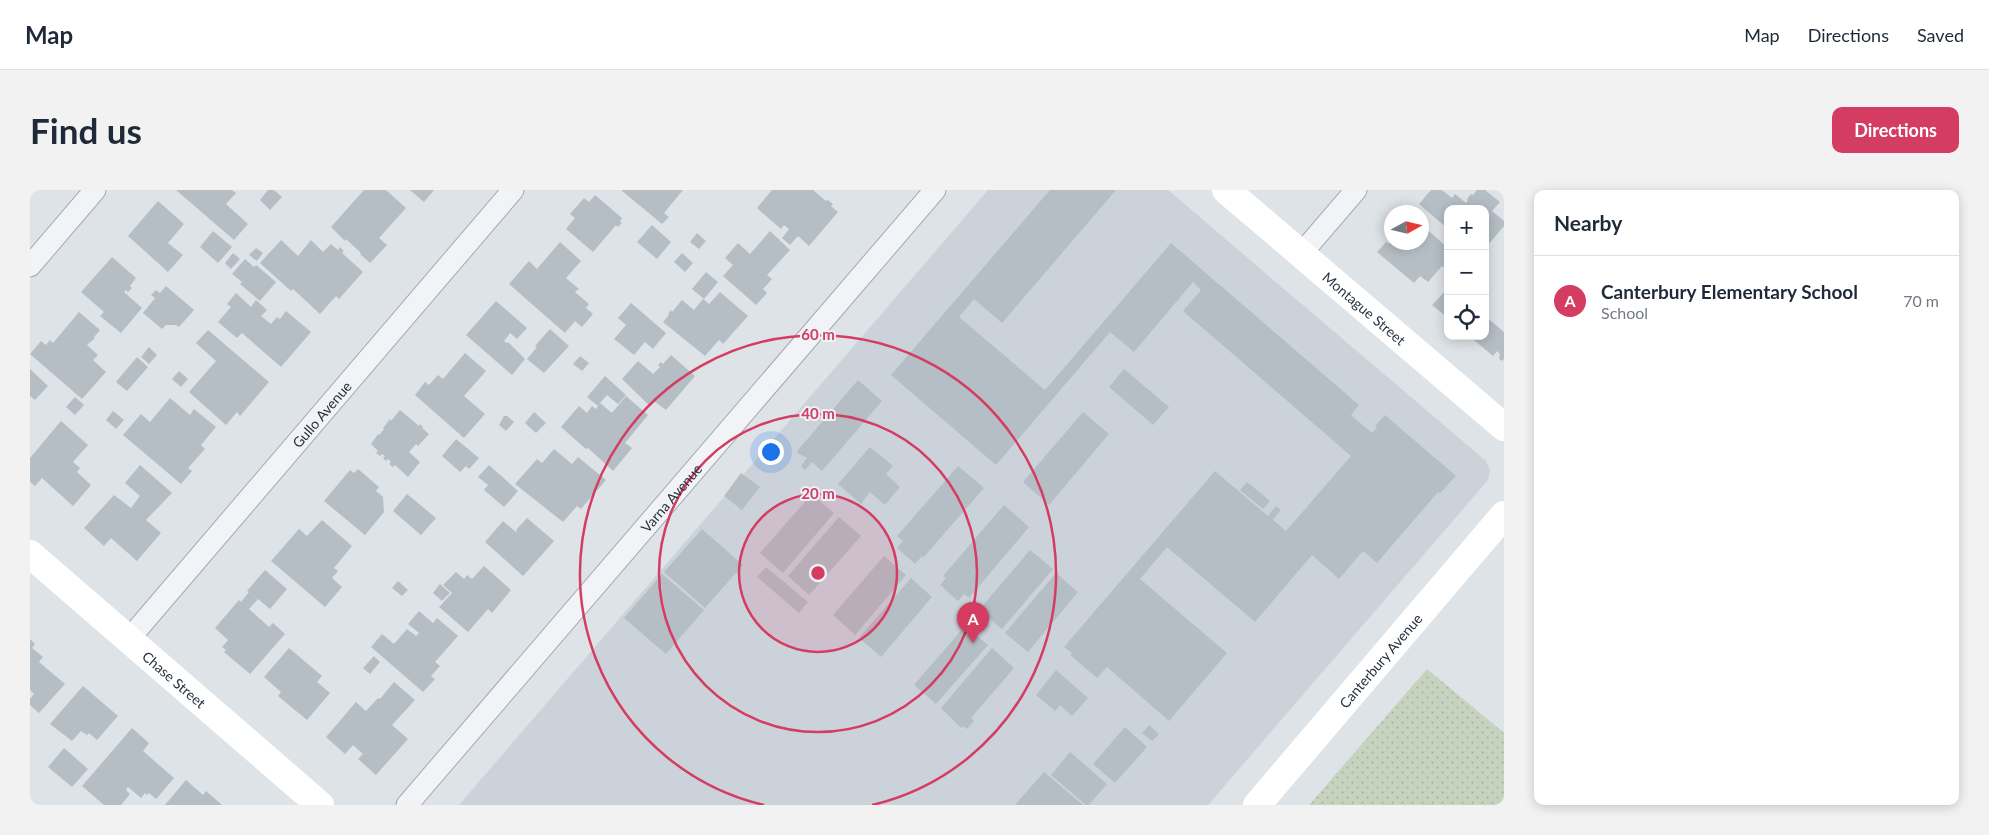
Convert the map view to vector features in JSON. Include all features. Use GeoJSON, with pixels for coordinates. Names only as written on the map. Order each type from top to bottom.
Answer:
{"type":"FeatureCollection","features":[{"type":"Feature","properties":{"kind":"street"},"geometry":{"type":"LineString","coordinates":[[30,266],[95,190]]}},
{"type":"Feature","properties":{"kind":"street","name":"Gullo Avenue"},"geometry":{"type":"LineString","coordinates":[[129,639],[513,190]]}},
{"type":"Feature","properties":{"kind":"street","name":"Varna Avenue"},"geometry":{"type":"LineString","coordinates":[[407,805],[935,190]]}},
{"type":"Feature","properties":{"kind":"street","name":"Montague Street"},"geometry":{"type":"LineString","coordinates":[[1226,190],[1504,427]]}},
{"type":"Feature","properties":{"kind":"street"},"geometry":{"type":"LineString","coordinates":[[1301,254],[1356,190]]}},
{"type":"Feature","properties":{"kind":"street","name":"Canterbury Avenue"},"geometry":{"type":"LineString","coordinates":[[1257,805],[1504,515]]}},
{"type":"Feature","properties":{"kind":"street","name":"Chase Street"},"geometry":{"type":"LineString","coordinates":[[30,554],[320,805]]}},
{"type":"Feature","properties":{"kind":"shaded area"},"geometry":{"type":"Polygon","coordinates":[[[988,190],[1168,190],[1486,461],[1490,470],[1488,480],[1208,805],[459,805],[988,190]]]}},
{"type":"Feature","properties":{"kind":"green space"},"geometry":{"type":"Polygon","coordinates":[[[1427,669],[1504,733],[1504,805],[1309,805],[1427,669]]]}},
{"type":"Feature","properties":{"kind":"building"},"geometry":{"type":"Polygon","coordinates":[[[176,190],[232,190],[236,193],[226,204],[248,224],[234,240],[176,190]]]}},
{"type":"Feature","properties":{"kind":"building"},"geometry":{"type":"Polygon","coordinates":[[[268,190],[274,190],[282,197],[270,210],[260,200],[268,190]]]}},
{"type":"Feature","properties":{"kind":"building"},"geometry":{"type":"Polygon","coordinates":[[[364,190],[386,190],[406,208],[379,238],[387,245],[370,263],[331,227],[364,190]]]}},
{"type":"Feature","properties":{"kind":"building"},"geometry":{"type":"Polygon","coordinates":[[[410,190],[434,190],[424,202],[410,190]]]}},
{"type":"Feature","properties":{"kind":"building"},"geometry":{"type":"Polygon","coordinates":[[[621,190],[683,190],[664,213],[669,217],[662,224],[621,190]]]}},
{"type":"Feature","properties":{"kind":"building"},"geometry":{"type":"Polygon","coordinates":[[[772,190],[813,190],[826,201],[828,200],[833,204],[831,206],[838,212],[809,246],[798,236],[790,245],[782,238],[789,229],[784,225],[781,229],[757,208],[772,190]]]}},
{"type":"Feature","properties":{"kind":"building"},"geometry":{"type":"Polygon","coordinates":[[[1050,190],[1116,190],[1002,323],[974,299],[959,317],[1045,390],[1171,243],[1359,405],[1351,415],[1372,433],[1377,428],[1375,426],[1385,415],[1456,476],[1440,493],[1438,492],[1377,563],[1363,551],[1339,579],[1312,555],[1255,622],[1167,547],[1140,579],[1227,653],[1169,721],[1107,667],[1097,678],[1070,655],[1072,653],[1064,647],[1215,471],[1268,516],[1276,506],[1281,510],[1273,520],[1286,531],[1351,456],[1183,311],[1201,290],[1193,282],[1134,352],[1110,332],[996,465],[891,375],[1050,190]]]}},
{"type":"Feature","properties":{"kind":"building"},"geometry":{"type":"Polygon","coordinates":[[[1431,190],[1442,190],[1452,198],[1455,194],[1466,203],[1471,194],[1473,195],[1477,190],[1485,190],[1500,202],[1492,211],[1504,221],[1504,226],[1489,244],[1489,205],[1444,205],[1444,226],[1429,213],[1429,205],[1419,204],[1431,190]]]}},
{"type":"Feature","properties":{"kind":"building"},"geometry":{"type":"Polygon","coordinates":[[[595,195],[622,218],[620,221],[622,223],[618,227],[616,225],[593,252],[566,229],[575,218],[570,214],[584,198],[589,202],[595,195]]]}},
{"type":"Feature","properties":{"kind":"building"},"geometry":{"type":"Polygon","coordinates":[[[158,201],[184,224],[168,243],[183,255],[168,272],[128,236],[158,201]]]}},
{"type":"Feature","properties":{"kind":"building"},"geometry":{"type":"Polygon","coordinates":[[[652,225],[671,242],[657,259],[637,242],[652,225]]]}},
{"type":"Feature","properties":{"kind":"building"},"geometry":{"type":"Polygon","coordinates":[[[213,231],[232,247],[218,263],[200,247],[213,231]]]}},
{"type":"Feature","properties":{"kind":"building"},"geometry":{"type":"Polygon","coordinates":[[[770,231],[790,250],[767,275],[772,279],[763,289],[767,293],[756,305],[723,276],[733,265],[725,258],[738,243],[750,254],[770,231]]]}},
{"type":"Feature","properties":{"kind":"building"},"geometry":{"type":"Polygon","coordinates":[[[1429,231],[1444,244],[1444,268],[1442,266],[1428,282],[1420,276],[1414,283],[1377,252],[1384,244],[1384,250],[1429,250],[1429,231]]]}},
{"type":"Feature","properties":{"kind":"building"},"geometry":{"type":"Polygon","coordinates":[[[697,233],[706,241],[699,249],[690,242],[697,233]]]}},
{"type":"Feature","properties":{"kind":"building"},"geometry":{"type":"Polygon","coordinates":[[[281,240],[298,256],[311,240],[323,252],[331,244],[338,250],[340,247],[344,251],[342,253],[363,272],[339,299],[336,296],[320,314],[293,289],[291,291],[260,263],[281,240]]]}},
{"type":"Feature","properties":{"kind":"building"},"geometry":{"type":"Polygon","coordinates":[[[560,242],[581,261],[566,278],[579,289],[575,292],[589,304],[586,308],[593,314],[582,327],[575,321],[565,333],[509,284],[529,261],[537,269],[560,242]]]}},
{"type":"Feature","properties":{"kind":"building"},"geometry":{"type":"Polygon","coordinates":[[[256,248],[263,253],[257,261],[249,255],[256,248]]]}},
{"type":"Feature","properties":{"kind":"building"},"geometry":{"type":"Polygon","coordinates":[[[233,253],[240,259],[231,269],[225,263],[233,253]]]}},
{"type":"Feature","properties":{"kind":"building"},"geometry":{"type":"Polygon","coordinates":[[[682,253],[693,263],[685,272],[674,262],[682,253]]]}},
{"type":"Feature","properties":{"kind":"building"},"geometry":{"type":"Polygon","coordinates":[[[112,257],[136,278],[130,286],[132,288],[128,292],[126,290],[124,292],[142,308],[121,333],[100,316],[104,312],[81,292],[112,257]]]}},
{"type":"Feature","properties":{"kind":"building"},"geometry":{"type":"Polygon","coordinates":[[[245,259],[254,267],[256,265],[276,282],[260,301],[240,284],[242,282],[232,274],[245,259]]]}},
{"type":"Feature","properties":{"kind":"building"},"geometry":{"type":"Polygon","coordinates":[[[706,272],[718,282],[704,299],[692,289],[706,272]]]}},
{"type":"Feature","properties":{"kind":"building"},"geometry":{"type":"Polygon","coordinates":[[[166,286],[194,310],[179,327],[176,325],[166,325],[162,329],[143,313],[155,298],[151,295],[156,290],[160,293],[166,286]]]}},
{"type":"Feature","properties":{"kind":"building"},"geometry":{"type":"Polygon","coordinates":[[[720,292],[748,316],[723,344],[719,340],[705,356],[663,322],[671,310],[672,312],[682,300],[694,310],[703,299],[709,304],[720,292]]]}},
{"type":"Feature","properties":{"kind":"building"},"geometry":{"type":"Polygon","coordinates":[[[1444,292],[1444,315],[1432,305],[1444,292]]]}},
{"type":"Feature","properties":{"kind":"building"},"geometry":{"type":"Polygon","coordinates":[[[236,293],[251,307],[256,300],[267,310],[261,316],[271,324],[277,317],[280,319],[286,311],[311,332],[281,367],[242,333],[237,338],[218,322],[231,307],[227,304],[236,293]]]}},
{"type":"Feature","properties":{"kind":"building"},"geometry":{"type":"Polygon","coordinates":[[[496,301],[527,328],[517,339],[510,333],[504,341],[508,342],[525,359],[512,375],[466,335],[496,301]]]}},
{"type":"Feature","properties":{"kind":"building"},"geometry":{"type":"Polygon","coordinates":[[[631,303],[666,333],[653,349],[645,342],[634,355],[614,339],[626,325],[618,318],[631,303]]]}},
{"type":"Feature","properties":{"kind":"building"},"geometry":{"type":"Polygon","coordinates":[[[79,312],[100,330],[87,345],[98,355],[93,360],[106,372],[82,399],[30,354],[41,341],[46,345],[50,340],[53,343],[79,312]]]}},
{"type":"Feature","properties":{"kind":"building"},"geometry":{"type":"Polygon","coordinates":[[[1489,319],[1504,332],[1504,359],[1502,361],[1499,359],[1500,354],[1497,351],[1493,356],[1474,340],[1489,340],[1489,319]]]}},
{"type":"Feature","properties":{"kind":"building"},"geometry":{"type":"Polygon","coordinates":[[[550,329],[569,346],[544,373],[527,359],[537,347],[535,346],[550,329]]]}},
{"type":"Feature","properties":{"kind":"building"},"geometry":{"type":"Polygon","coordinates":[[[208,330],[269,382],[240,416],[237,412],[226,425],[189,392],[216,361],[196,343],[208,330]]]}},
{"type":"Feature","properties":{"kind":"building"},"geometry":{"type":"Polygon","coordinates":[[[149,347],[157,355],[149,364],[141,357],[149,347]]]}},
{"type":"Feature","properties":{"kind":"building"},"geometry":{"type":"Polygon","coordinates":[[[465,353],[486,371],[464,396],[485,414],[464,438],[415,395],[425,382],[429,385],[438,375],[443,379],[465,353]]]}},
{"type":"Feature","properties":{"kind":"building"},"geometry":{"type":"Polygon","coordinates":[[[671,355],[695,376],[666,410],[654,401],[650,406],[622,379],[638,361],[653,374],[660,367],[658,365],[661,362],[663,364],[671,355]]]}},
{"type":"Feature","properties":{"kind":"building"},"geometry":{"type":"Polygon","coordinates":[[[580,356],[589,363],[582,371],[573,364],[580,356]]]}},
{"type":"Feature","properties":{"kind":"building"},"geometry":{"type":"Polygon","coordinates":[[[137,357],[148,367],[127,391],[116,382],[137,357]]]}},
{"type":"Feature","properties":{"kind":"building"},"geometry":{"type":"Polygon","coordinates":[[[30,369],[48,386],[35,400],[30,396],[30,369]]]}},
{"type":"Feature","properties":{"kind":"building"},"geometry":{"type":"Polygon","coordinates":[[[1124,369],[1169,407],[1153,425],[1109,387],[1124,369]]]}},
{"type":"Feature","properties":{"kind":"building"},"geometry":{"type":"Polygon","coordinates":[[[179,371],[188,379],[181,387],[172,379],[179,371]]]}},
{"type":"Feature","properties":{"kind":"building"},"geometry":{"type":"Polygon","coordinates":[[[605,376],[626,395],[618,404],[607,395],[600,403],[612,413],[626,396],[648,415],[625,443],[632,448],[613,471],[561,427],[579,406],[587,413],[592,406],[596,409],[598,406],[587,397],[605,376]]]}},
{"type":"Feature","properties":{"kind":"building"},"geometry":{"type":"Polygon","coordinates":[[[858,380],[882,401],[822,471],[812,462],[805,470],[801,466],[807,458],[797,453],[798,450],[858,380]]]}},
{"type":"Feature","properties":{"kind":"building"},"geometry":{"type":"Polygon","coordinates":[[[75,397],[84,405],[75,415],[66,407],[75,397]]]}},
{"type":"Feature","properties":{"kind":"building"},"geometry":{"type":"Polygon","coordinates":[[[170,398],[190,415],[194,409],[216,427],[201,445],[205,449],[188,468],[192,471],[181,484],[123,435],[141,414],[150,422],[170,398]]]}},
{"type":"Feature","properties":{"kind":"building"},"geometry":{"type":"Polygon","coordinates":[[[400,410],[419,426],[420,424],[429,434],[418,446],[416,444],[409,452],[420,462],[408,477],[395,465],[393,467],[389,464],[391,462],[383,458],[385,456],[382,454],[380,456],[376,453],[378,451],[371,444],[390,419],[391,421],[400,410]]]}},
{"type":"Feature","properties":{"kind":"building"},"geometry":{"type":"Polygon","coordinates":[[[113,411],[124,420],[116,429],[106,420],[113,411]]]}},
{"type":"Feature","properties":{"kind":"building"},"geometry":{"type":"Polygon","coordinates":[[[534,412],[546,423],[536,433],[525,423],[534,412]]]}},
{"type":"Feature","properties":{"kind":"building"},"geometry":{"type":"Polygon","coordinates":[[[1083,412],[1109,434],[1049,505],[1023,482],[1083,412]]]}},
{"type":"Feature","properties":{"kind":"building"},"geometry":{"type":"Polygon","coordinates":[[[504,416],[507,416],[514,422],[506,431],[499,425],[504,416]]]}},
{"type":"Feature","properties":{"kind":"building"},"geometry":{"type":"Polygon","coordinates":[[[61,421],[88,445],[73,462],[80,468],[77,472],[91,485],[73,506],[42,478],[35,486],[30,482],[30,458],[61,421]]]}},
{"type":"Feature","properties":{"kind":"building"},"geometry":{"type":"Polygon","coordinates":[[[456,439],[479,458],[469,469],[466,466],[460,472],[442,456],[456,439]]]}},
{"type":"Feature","properties":{"kind":"building"},"geometry":{"type":"Polygon","coordinates":[[[870,447],[893,466],[886,474],[900,487],[885,505],[870,492],[861,504],[838,484],[870,447]]]}},
{"type":"Feature","properties":{"kind":"building"},"geometry":{"type":"Polygon","coordinates":[[[554,449],[572,464],[578,457],[606,480],[581,509],[577,506],[563,522],[515,484],[537,459],[542,463],[554,449]]]}},
{"type":"Feature","properties":{"kind":"building"},"geometry":{"type":"Polygon","coordinates":[[[140,465],[172,493],[146,520],[161,533],[137,561],[111,538],[104,546],[84,528],[114,495],[131,508],[140,496],[125,483],[140,465]]]}},
{"type":"Feature","properties":{"kind":"building"},"geometry":{"type":"Polygon","coordinates":[[[489,465],[518,491],[504,507],[484,490],[488,485],[478,477],[489,465]]]}},
{"type":"Feature","properties":{"kind":"building"},"geometry":{"type":"Polygon","coordinates":[[[958,466],[984,488],[923,558],[922,556],[915,564],[897,548],[903,541],[897,536],[958,466]]]}},
{"type":"Feature","properties":{"kind":"building"},"geometry":{"type":"Polygon","coordinates":[[[358,469],[379,487],[376,491],[383,497],[384,512],[365,535],[324,501],[350,470],[354,473],[358,469]]]}},
{"type":"Feature","properties":{"kind":"building"},"geometry":{"type":"Polygon","coordinates":[[[741,473],[760,487],[742,510],[724,496],[741,473]]]}},
{"type":"Feature","properties":{"kind":"building"},"geometry":{"type":"Polygon","coordinates":[[[1247,482],[1270,501],[1263,509],[1240,490],[1247,482]]]}},
{"type":"Feature","properties":{"kind":"building"},"geometry":{"type":"Polygon","coordinates":[[[407,494],[436,518],[421,535],[393,511],[407,494]]]}},
{"type":"Feature","properties":{"kind":"building"},"geometry":{"type":"Polygon","coordinates":[[[812,494],[834,513],[783,573],[760,553],[812,494]]]}},
{"type":"Feature","properties":{"kind":"building"},"geometry":{"type":"Polygon","coordinates":[[[1004,505],[1029,527],[969,598],[964,594],[958,601],[940,585],[946,578],[943,576],[1004,505]]]}},
{"type":"Feature","properties":{"kind":"building"},"geometry":{"type":"Polygon","coordinates":[[[839,517],[861,536],[809,595],[788,576],[839,517]]]}},
{"type":"Feature","properties":{"kind":"building"},"geometry":{"type":"Polygon","coordinates":[[[527,518],[554,541],[523,576],[485,542],[503,521],[517,533],[516,530],[527,518]]]}},
{"type":"Feature","properties":{"kind":"building"},"geometry":{"type":"Polygon","coordinates":[[[322,520],[352,546],[334,568],[338,571],[332,578],[342,587],[325,607],[271,561],[299,529],[307,536],[322,520]]]}},
{"type":"Feature","properties":{"kind":"building"},"geometry":{"type":"Polygon","coordinates":[[[702,529],[743,565],[705,608],[664,572],[702,529]]]}},
{"type":"Feature","properties":{"kind":"building"},"geometry":{"type":"Polygon","coordinates":[[[1030,550],[1053,569],[1002,629],[979,610],[1030,550]]]}},
{"type":"Feature","properties":{"kind":"building"},"geometry":{"type":"Polygon","coordinates":[[[884,556],[906,575],[855,635],[833,615],[884,556]]]}},
{"type":"Feature","properties":{"kind":"building"},"geometry":{"type":"Polygon","coordinates":[[[484,566],[511,590],[492,613],[488,609],[468,632],[439,607],[452,593],[443,585],[456,572],[464,579],[467,575],[472,579],[484,566]]]}},
{"type":"Feature","properties":{"kind":"building"},"geometry":{"type":"Polygon","coordinates":[[[766,567],[808,602],[799,613],[757,577],[766,567]]]}},
{"type":"Feature","properties":{"kind":"building"},"geometry":{"type":"Polygon","coordinates":[[[265,570],[287,589],[270,609],[258,599],[249,609],[269,627],[273,623],[285,634],[250,674],[224,652],[226,650],[222,647],[228,640],[215,628],[239,600],[241,602],[249,592],[247,591],[265,570]]]}},
{"type":"Feature","properties":{"kind":"building"},"geometry":{"type":"Polygon","coordinates":[[[1056,573],[1078,592],[1028,652],[1005,633],[1056,573]]]}},
{"type":"Feature","properties":{"kind":"building"},"geometry":{"type":"Polygon","coordinates":[[[662,574],[704,610],[666,654],[624,618],[662,574]]]}},
{"type":"Feature","properties":{"kind":"building"},"geometry":{"type":"Polygon","coordinates":[[[911,578],[932,597],[881,657],[859,638],[911,578]]]}},
{"type":"Feature","properties":{"kind":"building"},"geometry":{"type":"Polygon","coordinates":[[[398,581],[408,590],[402,596],[392,588],[398,581]]]}},
{"type":"Feature","properties":{"kind":"building"},"geometry":{"type":"Polygon","coordinates":[[[440,584],[450,593],[442,601],[433,593],[440,584]]]}},
{"type":"Feature","properties":{"kind":"building"},"geometry":{"type":"Polygon","coordinates":[[[419,611],[433,623],[437,618],[458,636],[435,662],[440,666],[431,676],[435,679],[423,692],[371,647],[382,634],[394,644],[407,629],[416,636],[419,633],[408,624],[419,611]]]}},
{"type":"Feature","properties":{"kind":"building"},"geometry":{"type":"Polygon","coordinates":[[[965,626],[988,645],[936,704],[914,685],[965,626]]]}},
{"type":"Feature","properties":{"kind":"building"},"geometry":{"type":"Polygon","coordinates":[[[30,639],[35,644],[32,648],[43,657],[39,662],[65,684],[39,713],[30,705],[30,699],[34,694],[30,690],[30,639]]]}},
{"type":"Feature","properties":{"kind":"building"},"geometry":{"type":"Polygon","coordinates":[[[289,648],[322,676],[317,682],[330,693],[307,720],[278,696],[281,692],[264,677],[289,648]]]}},
{"type":"Feature","properties":{"kind":"building"},"geometry":{"type":"Polygon","coordinates":[[[992,648],[1014,668],[971,718],[974,721],[967,729],[963,726],[961,728],[941,708],[992,648]]]}},
{"type":"Feature","properties":{"kind":"building"},"geometry":{"type":"Polygon","coordinates":[[[374,656],[380,662],[370,674],[363,668],[374,656]]]}},
{"type":"Feature","properties":{"kind":"building"},"geometry":{"type":"Polygon","coordinates":[[[1056,670],[1088,698],[1072,716],[1060,705],[1055,711],[1036,695],[1056,670]]]}},
{"type":"Feature","properties":{"kind":"building"},"geometry":{"type":"Polygon","coordinates":[[[394,682],[415,700],[392,725],[408,739],[376,775],[358,759],[363,754],[353,745],[345,754],[326,737],[356,702],[366,711],[378,698],[380,699],[394,682]]]}},
{"type":"Feature","properties":{"kind":"building"},"geometry":{"type":"Polygon","coordinates":[[[83,686],[118,716],[97,740],[89,733],[87,735],[81,731],[72,741],[50,724],[83,686]]]}},
{"type":"Feature","properties":{"kind":"building"},"geometry":{"type":"Polygon","coordinates":[[[1149,725],[1159,734],[1152,741],[1142,733],[1149,725]]]}},
{"type":"Feature","properties":{"kind":"building"},"geometry":{"type":"Polygon","coordinates":[[[1125,727],[1147,747],[1115,783],[1093,764],[1125,727]]]}},
{"type":"Feature","properties":{"kind":"building"},"geometry":{"type":"Polygon","coordinates":[[[132,728],[149,743],[143,751],[174,778],[156,799],[149,793],[147,795],[145,793],[141,798],[128,787],[126,790],[130,794],[121,805],[104,805],[82,786],[132,728]]]}},
{"type":"Feature","properties":{"kind":"building"},"geometry":{"type":"Polygon","coordinates":[[[64,748],[88,769],[72,787],[48,767],[64,748]]]}},
{"type":"Feature","properties":{"kind":"building"},"geometry":{"type":"Polygon","coordinates":[[[1070,752],[1107,784],[1089,805],[1086,805],[1051,775],[1070,752]]]}},
{"type":"Feature","properties":{"kind":"building"},"geometry":{"type":"Polygon","coordinates":[[[1044,772],[1083,805],[1015,805],[1044,772]]]}},
{"type":"Feature","properties":{"kind":"building"},"geometry":{"type":"Polygon","coordinates":[[[186,780],[203,795],[206,791],[222,805],[165,805],[186,780]]]}},
{"type":"Feature","properties":{"kind":"place","name":"Canterbury Elementary School"},"geometry":{"type":"Point","coordinates":[973,643]}}]}
